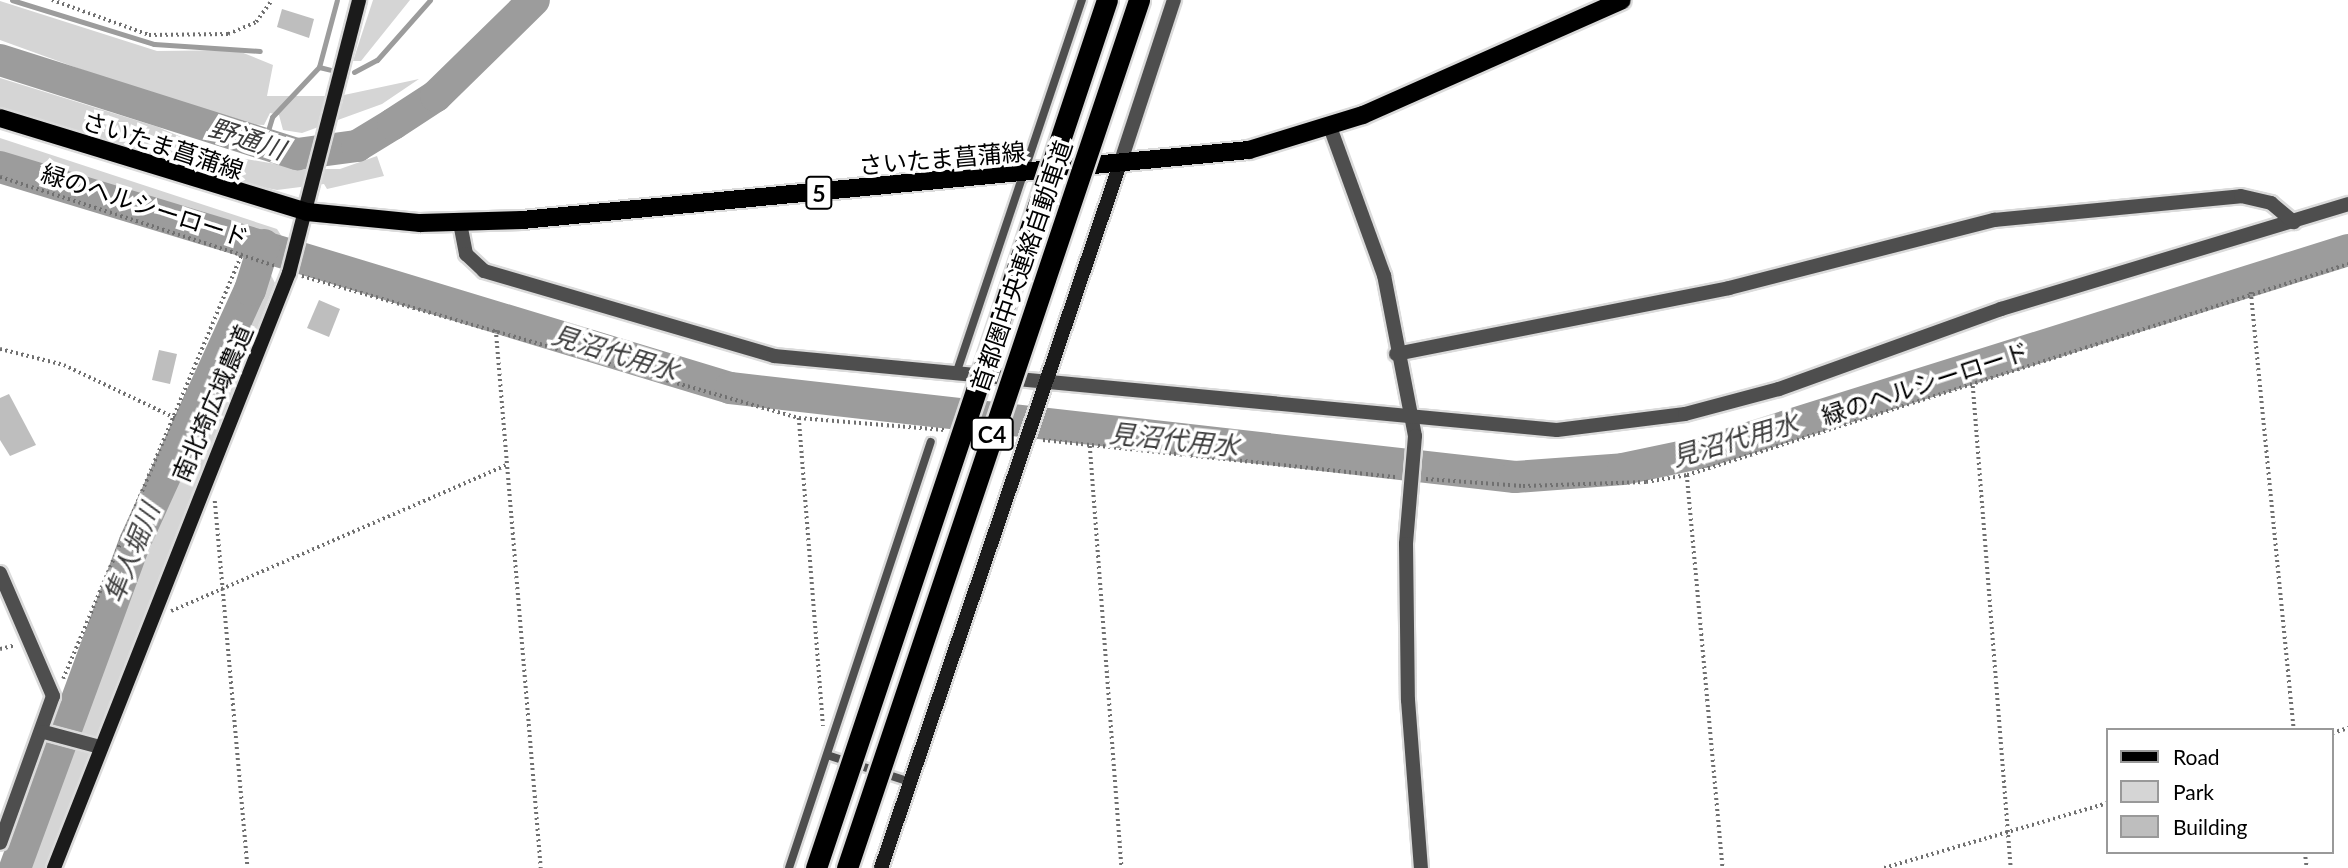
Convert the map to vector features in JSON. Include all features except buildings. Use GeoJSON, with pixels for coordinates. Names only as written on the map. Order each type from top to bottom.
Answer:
{"type":"FeatureCollection","features":[{"type":"Feature","properties":{"kind":"highway","name":"首都圏中央連絡自動車道"},"geometry":{"type":"LineString","coordinates":[[816,868],[1107,0]]}},
{"type":"Feature","properties":{"kind":"highway","name":"首都圏中央連絡自動車道"},"geometry":{"type":"LineString","coordinates":[[846,868],[1139,0]]}},
{"type":"Feature","properties":{"kind":"main road","name":"さいたま菖蒲線"},"geometry":{"type":"LineString","coordinates":[[0,118],[307,212],[460,223],[1119,167],[1249,150],[1330,127],[1622,0]]}},
{"type":"Feature","properties":{"kind":"street"},"geometry":{"type":"LineString","coordinates":[[307,212],[359,0]]}},
{"type":"Feature","properties":{"kind":"street"},"geometry":{"type":"LineString","coordinates":[[881,868],[1047,383],[1174,0]]}},
{"type":"Feature","properties":{"kind":"street"},"geometry":{"type":"LineString","coordinates":[[1330,127],[1384,275],[1396,354],[1415,436],[1410,475],[1408,700],[1421,868]]}},
{"type":"Feature","properties":{"kind":"street"},"geometry":{"type":"LineString","coordinates":[[1396,354],[1729,288],[1994,220],[2241,196],[2271,202],[2294,222]]}},
{"type":"Feature","properties":{"kind":"street"},"geometry":{"type":"LineString","coordinates":[[460,223],[466,254],[484,271],[774,356],[1558,430],[1685,414],[2348,204]]}},
{"type":"Feature","properties":{"kind":"street","name":"南北埼広域農道"},"geometry":{"type":"LineString","coordinates":[[54,868],[147,621],[290,271],[307,212]]}},
{"type":"Feature","properties":{"kind":"street"},"geometry":{"type":"LineString","coordinates":[[0,573],[52,696],[47,732],[0,843]]}},
{"type":"Feature","properties":{"kind":"street"},"geometry":{"type":"LineString","coordinates":[[47,732],[98,746]]}},
{"type":"Feature","properties":{"kind":"lane"},"geometry":{"type":"LineString","coordinates":[[956,374],[1082,0]]}},
{"type":"Feature","properties":{"kind":"lane"},"geometry":{"type":"LineString","coordinates":[[789,868],[931,442]]}},
{"type":"Feature","properties":{"kind":"lane"},"geometry":{"type":"LineString","coordinates":[[827,754],[910,782]]}},
{"type":"Feature","properties":{"kind":"path"},"geometry":{"type":"LineString","coordinates":[[52,0],[162,34],[248,28],[272,0]]}},
{"type":"Feature","properties":{"kind":"path","name":"緑のヘルシーロード"},"geometry":{"type":"LineString","coordinates":[[0,177],[242,253],[290,271],[799,418],[950,430]]}},
{"type":"Feature","properties":{"kind":"path"},"geometry":{"type":"LineString","coordinates":[[52,696],[175,418],[242,253]]}},
{"type":"Feature","properties":{"kind":"path","name":"緑のヘルシーロード"},"geometry":{"type":"LineString","coordinates":[[1041,440],[1523,486],[1646,482],[1687,475],[1973,386],[2251,292],[2348,264]]}},
{"type":"Feature","properties":{"kind":"path"},"geometry":{"type":"LineString","coordinates":[[2251,292],[2294,728]]}},
{"type":"Feature","properties":{"kind":"path"},"geometry":{"type":"LineString","coordinates":[[496,330],[541,868]]}},
{"type":"Feature","properties":{"kind":"path"},"geometry":{"type":"LineString","coordinates":[[0,349],[64,365],[175,418]]}},
{"type":"Feature","properties":{"kind":"path"},"geometry":{"type":"LineString","coordinates":[[1973,386],[2011,868]]}},
{"type":"Feature","properties":{"kind":"path"},"geometry":{"type":"LineString","coordinates":[[799,418],[827,754]]}},
{"type":"Feature","properties":{"kind":"path"},"geometry":{"type":"LineString","coordinates":[[1090,446],[1122,868]]}},
{"type":"Feature","properties":{"kind":"path"},"geometry":{"type":"LineString","coordinates":[[147,621],[506,465]]}},
{"type":"Feature","properties":{"kind":"path"},"geometry":{"type":"LineString","coordinates":[[1687,475],[1723,868]]}},
{"type":"Feature","properties":{"kind":"path"},"geometry":{"type":"LineString","coordinates":[[215,498],[248,868]]}},
{"type":"Feature","properties":{"kind":"path"},"geometry":{"type":"LineString","coordinates":[[1884,868],[2106,804]]}},
{"type":"Feature","properties":{"kind":"green space"},"geometry":{"type":"Polygon","coordinates":[[[373,0],[410,0],[361,61],[353,61],[373,0]]]}},
{"type":"Feature","properties":{"kind":"green space"},"geometry":{"type":"Polygon","coordinates":[[[0,1],[157,51],[236,50],[273,65],[267,96],[325,96],[324,102],[342,104],[344,95],[419,79],[382,104],[302,133],[283,130],[279,115],[270,113],[264,125],[229,123],[0,40],[0,1]]]}},
{"type":"Feature","properties":{"kind":"green space"},"geometry":{"type":"Polygon","coordinates":[[[0,78],[158,127],[223,155],[305,169],[340,169],[377,156],[384,176],[327,189],[324,184],[277,190],[230,181],[0,108],[0,78]]]}},
{"type":"Feature","properties":{"kind":"green space"},"geometry":{"type":"Polygon","coordinates":[[[0,138],[277,229],[286,243],[0,155],[0,138]]]}},
{"type":"Feature","properties":{"kind":"green space"},"geometry":{"type":"Polygon","coordinates":[[[245,262],[269,271],[275,283],[45,868],[22,868],[140,543],[237,335],[256,281],[252,272],[129,543],[10,868],[1,868],[110,570],[245,262]]]}},
{"type":"Feature","properties":{"kind":"waterway"},"geometry":{"type":"LineString","coordinates":[[12,0],[154,44],[260,51]]}},
{"type":"Feature","properties":{"kind":"waterway"},"geometry":{"type":"LineString","coordinates":[[263,147],[272,117],[319,67],[337,0]]}},
{"type":"Feature","properties":{"kind":"waterway"},"geometry":{"type":"LineString","coordinates":[[354,72],[377,60],[430,0]]}},
{"type":"Feature","properties":{"kind":"waterway","name":"野通川"},"geometry":{"type":"LineString","coordinates":[[0,60],[297,154],[357,146],[393,124],[436,96],[534,0]]}},
{"type":"Feature","properties":{"kind":"waterway"},"geometry":{"type":"LineString","coordinates":[[319,67],[331,70]]}},
{"type":"Feature","properties":{"kind":"waterway","name":"見沼代用水"},"geometry":{"type":"LineString","coordinates":[[0,167],[730,388],[1515,477],[1623,469],[1704,452],[2348,250]]}},
{"type":"Feature","properties":{"kind":"waterway","name":"隼人堀川"},"geometry":{"type":"LineString","coordinates":[[15,868],[135,542],[250,290],[264,245]]}}]}
